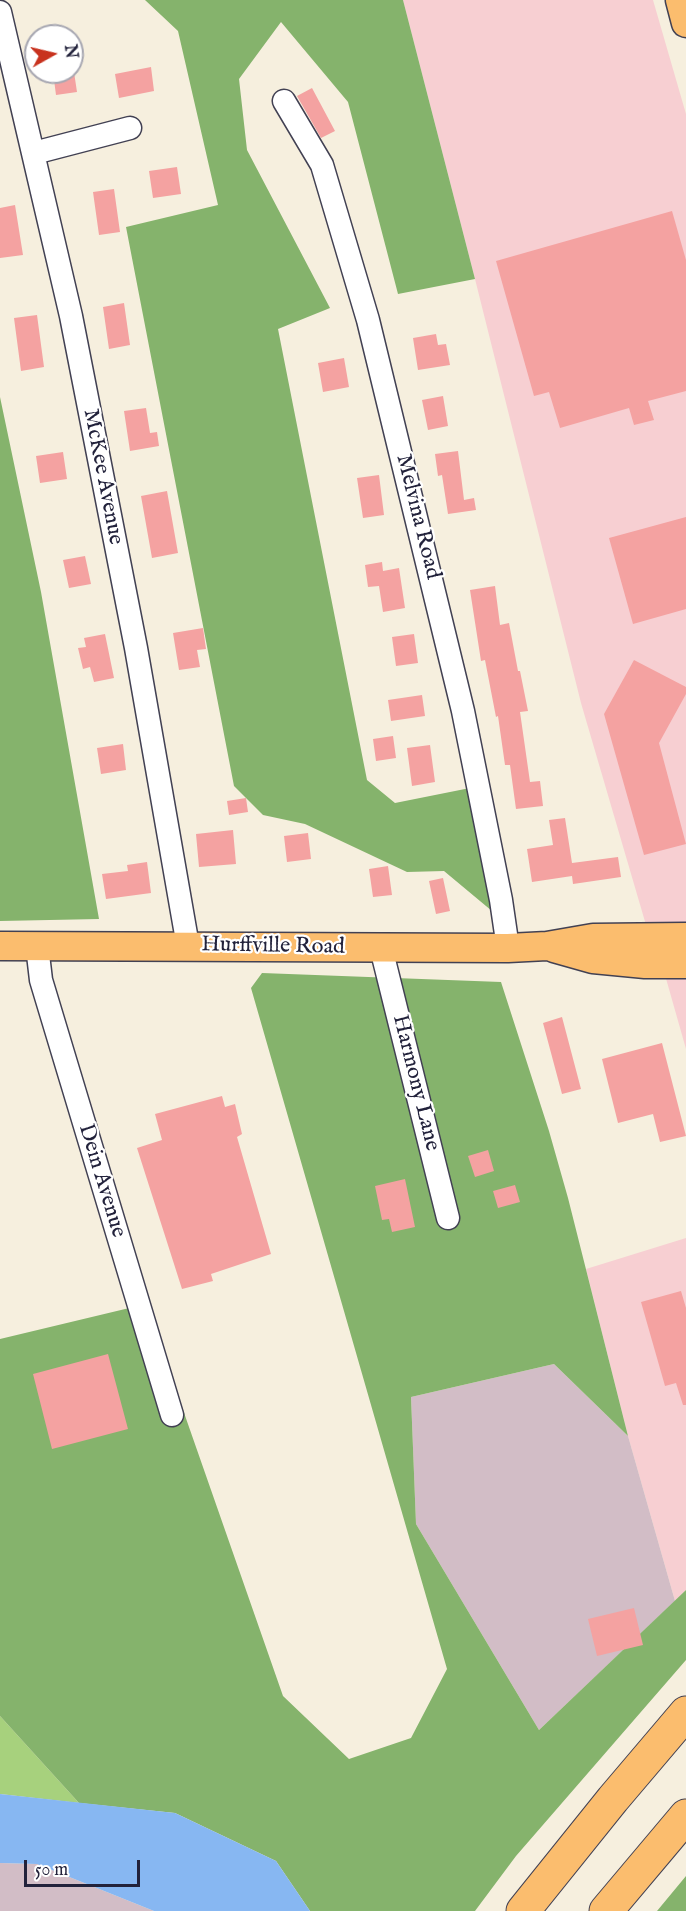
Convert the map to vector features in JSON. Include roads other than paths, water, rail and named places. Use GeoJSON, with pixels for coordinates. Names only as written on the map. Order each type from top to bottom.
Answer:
{"type":"FeatureCollection","features":[{"type":"Feature","properties":{"kind":"highway"},"geometry":{"type":"LineString","coordinates":[[523,1911],[686,1713]]}},
{"type":"Feature","properties":{"kind":"highway"},"geometry":{"type":"LineString","coordinates":[[606,1911],[686,1816]]}},
{"type":"Feature","properties":{"kind":"main road"},"geometry":{"type":"LineString","coordinates":[[680,0],[686,23]]}},
{"type":"Feature","properties":{"kind":"main road","name":"Hurffville Road"},"geometry":{"type":"LineString","coordinates":[[0,946],[508,948],[547,946],[593,938],[686,937]]}},
{"type":"Feature","properties":{"kind":"main road","name":"Hurffville Road"},"geometry":{"type":"LineString","coordinates":[[547,946],[593,959],[645,964],[686,964]]}},
{"type":"Feature","properties":{"kind":"street","name":"McKee Avenue"},"geometry":{"type":"LineString","coordinates":[[0,12],[71,316],[136,648],[188,946]]}},
{"type":"Feature","properties":{"kind":"street","name":"Melvina Road"},"geometry":{"type":"LineString","coordinates":[[284,100],[322,165],[368,320],[463,711],[501,900],[508,948]]}},
{"type":"Feature","properties":{"kind":"street"},"geometry":{"type":"LineString","coordinates":[[34,153],[130,128]]}},
{"type":"Feature","properties":{"kind":"street","name":"Dein Avenue"},"geometry":{"type":"LineString","coordinates":[[37,946],[41,980],[172,1415]]}},
{"type":"Feature","properties":{"kind":"street","name":"Harmony Lane"},"geometry":{"type":"LineString","coordinates":[[381,948],[448,1218]]}},
{"type":"Feature","properties":{"kind":"water"},"geometry":{"type":"Polygon","coordinates":[[[0,1794],[175,1813],[276,1861],[310,1911],[154,1911],[37,1864],[0,1863],[0,1794]]]}}]}
